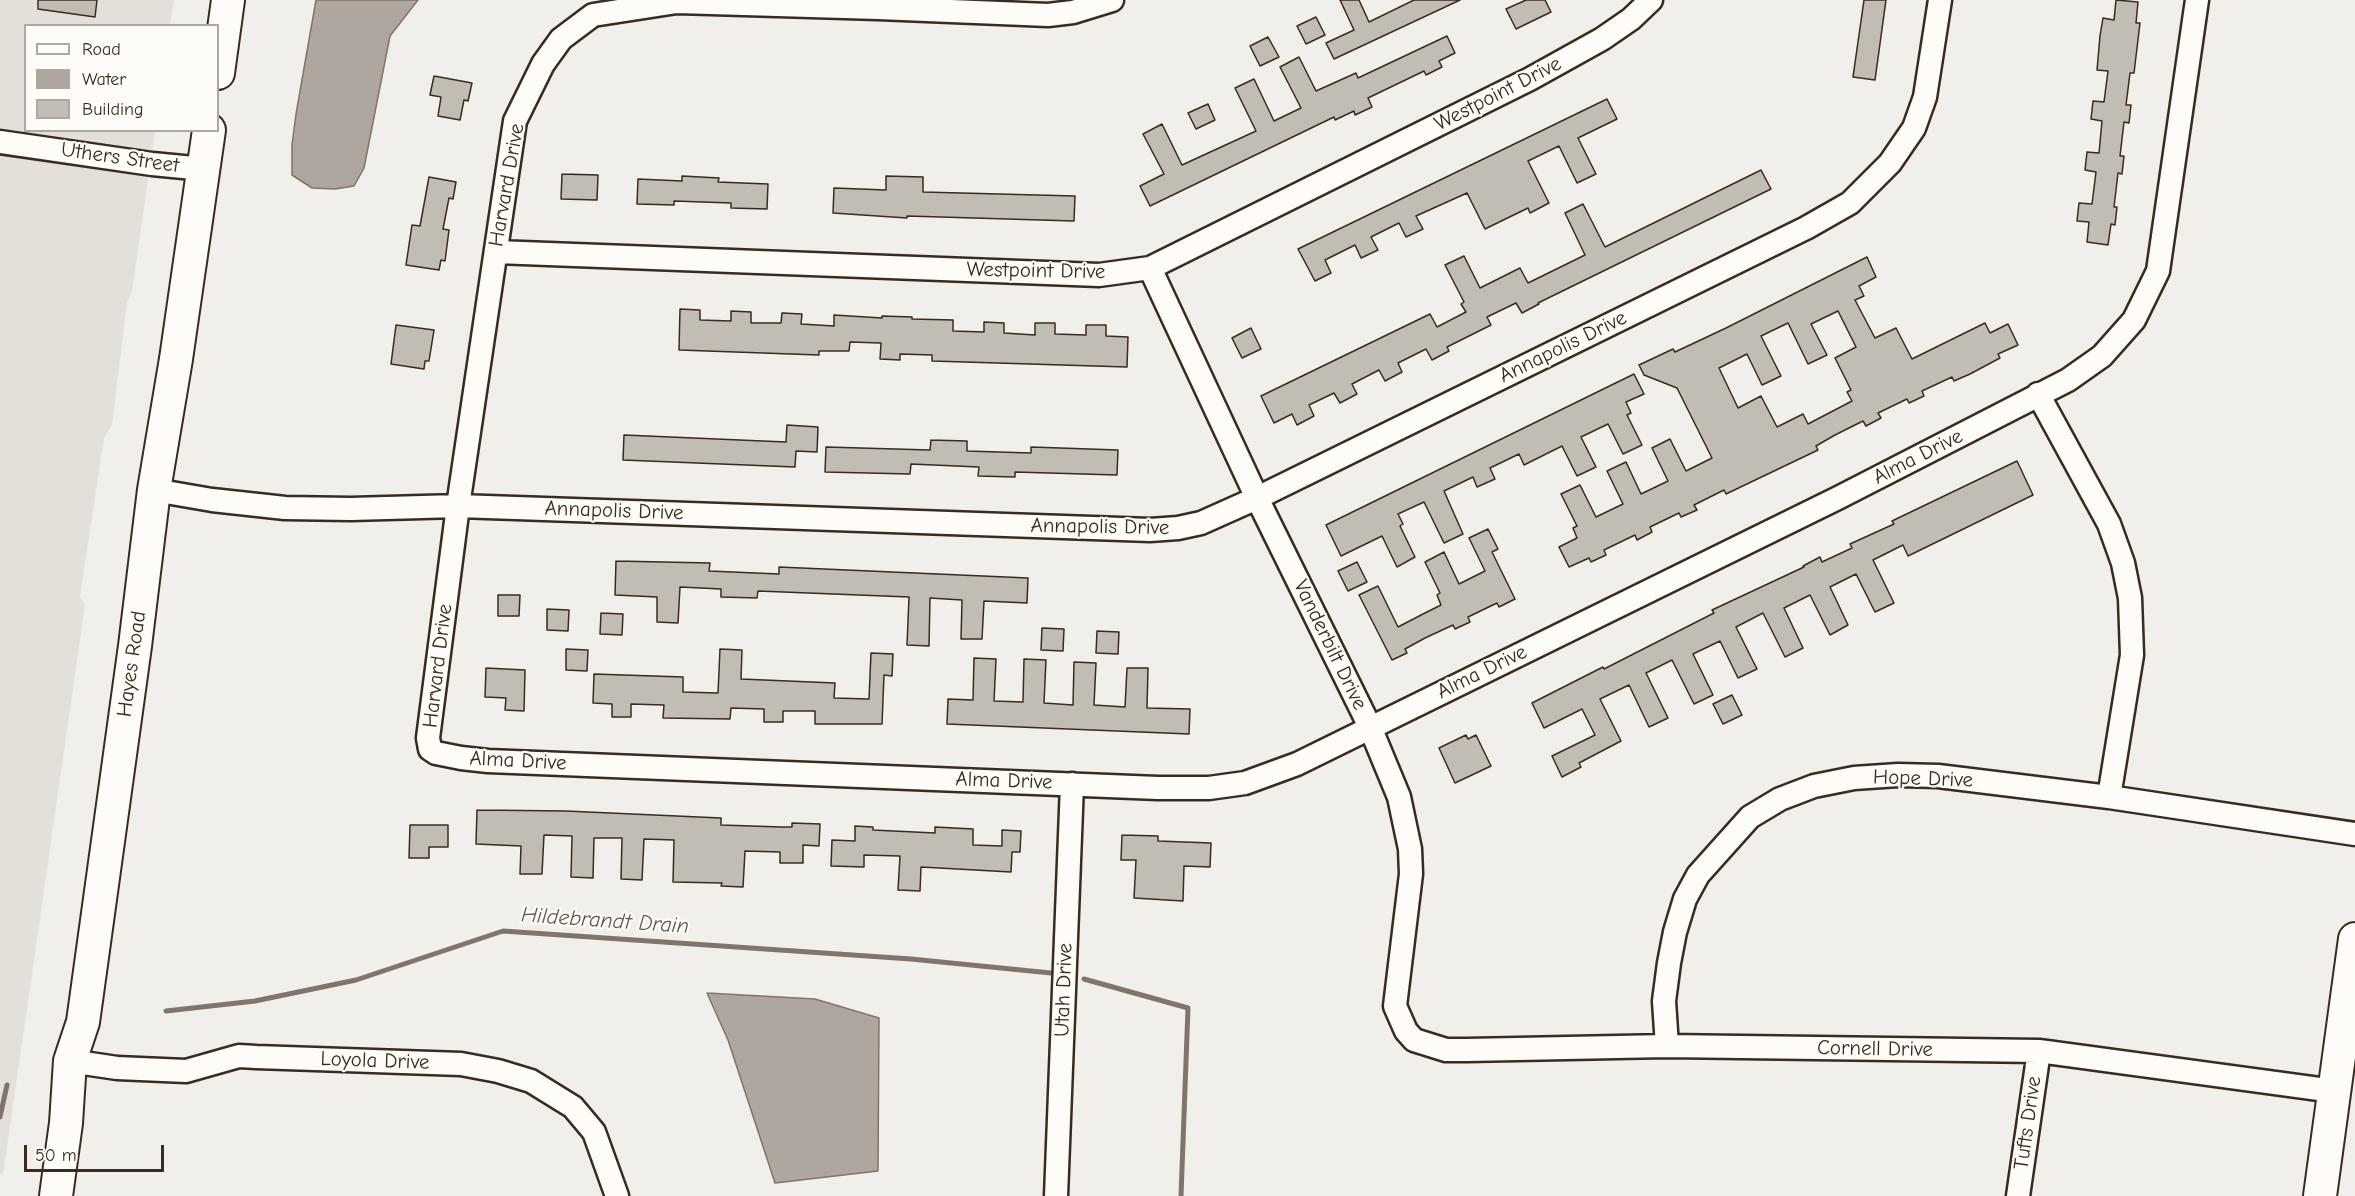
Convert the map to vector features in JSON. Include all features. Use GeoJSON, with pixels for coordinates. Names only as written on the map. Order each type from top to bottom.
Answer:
{"type":"FeatureCollection","features":[{"type":"Feature","properties":{"kind":"street"},"geometry":{"type":"LineString","coordinates":[[219,66],[228,0]]}},
{"type":"Feature","properties":{"kind":"street","name":"Harvard Drive"},"geometry":{"type":"LineString","coordinates":[[436,753],[430,749],[429,738],[458,506],[515,121],[543,64],[561,39],[593,15],[676,2],[1048,15],[1073,12],[1112,0]]}},
{"type":"Feature","properties":{"kind":"street","name":"Westpoint Drive"},"geometry":{"type":"LineString","coordinates":[[496,252],[1099,275],[1150,268],[1530,79],[1602,39],[1631,19],[1651,0]]}},
{"type":"Feature","properties":{"kind":"street","name":"Annapolis Drive"},"geometry":{"type":"LineString","coordinates":[[154,490],[212,500],[285,508],[458,506],[1150,530],[1178,528],[1200,523],[1257,498],[1806,228],[1850,203],[1890,164],[1914,128],[1925,98],[1940,0]]}},
{"type":"Feature","properties":{"kind":"street","name":"Alma Drive"},"geometry":{"type":"LineString","coordinates":[[436,753],[500,761],[1209,788],[1245,783],[1297,764],[1838,498],[2082,370],[2116,342],[2143,305],[2158,271],[2197,0]]}},
{"type":"Feature","properties":{"kind":"street","name":"Hayes Road"},"geometry":{"type":"LineString","coordinates":[[56,1196],[66,1123],[70,1061],[82,1022],[134,657],[154,490],[176,359],[209,132]]}},
{"type":"Feature","properties":{"kind":"street","name":"Uthers Street"},"geometry":{"type":"LineString","coordinates":[[0,142],[152,164],[204,169]]}},
{"type":"Feature","properties":{"kind":"street","name":"Vanderbilt Drive"},"geometry":{"type":"LineString","coordinates":[[1150,268],[1257,498],[1370,727],[1399,797],[1410,849],[1408,908],[1395,1006],[1406,1031],[1414,1040]]}},
{"type":"Feature","properties":{"kind":"street"},"geometry":{"type":"LineString","coordinates":[[2038,394],[2109,524],[2123,563],[2130,598],[2132,655],[2109,797]]}},
{"type":"Feature","properties":{"kind":"street","name":"Hope Drive"},"geometry":{"type":"LineString","coordinates":[[1667,1046],[1664,1001],[1675,932],[1685,899],[1698,874],[1750,817],[1780,799],[1814,786],[1854,777],[1938,776],[2109,797],[2355,834]]}},
{"type":"Feature","properties":{"kind":"street","name":"Utah Drive"},"geometry":{"type":"LineString","coordinates":[[1056,1196],[1072,784]]}},
{"type":"Feature","properties":{"kind":"street"},"geometry":{"type":"LineString","coordinates":[[2320,1196],[2355,939]]}},
{"type":"Feature","properties":{"kind":"street","name":"Cornell Drive"},"geometry":{"type":"LineString","coordinates":[[1414,1040],[1446,1050],[1667,1046],[2039,1051],[2334,1091]]}},
{"type":"Feature","properties":{"kind":"street","name":"Tufts Drive"},"geometry":{"type":"LineString","coordinates":[[2018,1196],[2039,1051]]}},
{"type":"Feature","properties":{"kind":"street","name":"Loyola Drive"},"geometry":{"type":"LineString","coordinates":[[70,1061],[117,1068],[186,1071],[239,1056],[461,1064],[498,1071],[531,1081],[573,1107],[594,1132],[617,1196]]}},
{"type":"Feature","properties":{"kind":"shaded area"},"geometry":{"type":"Polygon","coordinates":[[[0,0],[174,0],[170,24],[24,24],[24,132],[155,132],[132,291],[127,303],[112,425],[104,438],[80,596],[85,605],[3,1175],[0,1174],[0,0]]]}},
{"type":"Feature","properties":{"kind":"water"},"geometry":{"type":"Polygon","coordinates":[[[316,0],[418,0],[390,36],[364,168],[354,186],[335,189],[312,188],[292,175],[292,145],[296,114],[316,0]]]}},
{"type":"Feature","properties":{"kind":"water"},"geometry":{"type":"Polygon","coordinates":[[[707,993],[815,999],[879,1018],[878,1171],[775,1183],[728,1040],[707,993]]]}},
{"type":"Feature","properties":{"kind":"building"},"geometry":{"type":"Polygon","coordinates":[[[38,0],[97,0],[95,17],[38,9],[38,0]]]}},
{"type":"Feature","properties":{"kind":"building"},"geometry":{"type":"Polygon","coordinates":[[[1340,0],[1359,0],[1369,22],[1414,0],[1460,0],[1334,59],[1326,43],[1354,30],[1340,0]]]}},
{"type":"Feature","properties":{"kind":"building"},"geometry":{"type":"Polygon","coordinates":[[[1526,0],[1545,0],[1551,12],[1516,29],[1506,9],[1526,0]]]}},
{"type":"Feature","properties":{"kind":"building"},"geometry":{"type":"Polygon","coordinates":[[[1864,0],[1886,0],[1875,80],[1853,77],[1864,0]]]}},
{"type":"Feature","properties":{"kind":"building"},"geometry":{"type":"Polygon","coordinates":[[[2116,0],[2138,2],[2136,23],[2140,23],[2134,73],[2130,73],[2126,105],[2131,105],[2129,123],[2124,122],[2120,156],[2124,156],[2122,174],[2118,173],[2114,207],[2117,207],[2115,225],[2111,224],[2108,245],[2087,242],[2089,222],[2077,221],[2079,203],[2092,204],[2096,172],[2085,170],[2087,152],[2099,153],[2102,121],[2091,119],[2093,101],[2104,102],[2108,71],[2097,70],[2100,36],[2103,18],[2114,20],[2116,0]]]}},
{"type":"Feature","properties":{"kind":"building"},"geometry":{"type":"Polygon","coordinates":[[[1316,17],[1325,35],[1306,44],[1297,26],[1316,17]]]}},
{"type":"Feature","properties":{"kind":"building"},"geometry":{"type":"Polygon","coordinates":[[[1447,36],[1455,53],[1439,61],[1442,67],[1426,75],[1424,71],[1368,98],[1372,107],[1355,115],[1354,111],[1335,120],[1334,117],[1150,206],[1140,186],[1164,174],[1143,134],[1162,124],[1182,165],[1256,131],[1235,88],[1254,79],[1274,121],[1301,108],[1280,67],[1299,57],[1316,91],[1356,73],[1358,78],[1447,36]]]}},
{"type":"Feature","properties":{"kind":"building"},"geometry":{"type":"Polygon","coordinates":[[[1268,37],[1279,57],[1260,66],[1250,46],[1268,37]]]}},
{"type":"Feature","properties":{"kind":"building"},"geometry":{"type":"Polygon","coordinates":[[[434,76],[472,83],[468,101],[464,100],[460,120],[438,116],[441,97],[430,95],[434,76]]]}},
{"type":"Feature","properties":{"kind":"building"},"geometry":{"type":"Polygon","coordinates":[[[1607,99],[1617,119],[1578,138],[1596,174],[1577,183],[1559,146],[1528,161],[1549,203],[1530,213],[1528,208],[1485,229],[1467,193],[1416,216],[1423,229],[1406,237],[1399,223],[1371,237],[1378,250],[1361,258],[1355,245],[1325,260],[1331,273],[1315,281],[1298,249],[1607,99]]]}},
{"type":"Feature","properties":{"kind":"building"},"geometry":{"type":"Polygon","coordinates":[[[1208,104],[1215,120],[1196,129],[1188,113],[1208,104]]]}},
{"type":"Feature","properties":{"kind":"building"},"geometry":{"type":"Polygon","coordinates":[[[1761,170],[1771,189],[1538,303],[1522,313],[1516,303],[1487,317],[1491,325],[1447,347],[1449,351],[1432,360],[1426,349],[1398,363],[1402,372],[1385,381],[1379,370],[1352,384],[1357,394],[1340,403],[1334,393],[1309,405],[1314,416],[1297,425],[1292,414],[1274,423],[1261,396],[1430,314],[1437,327],[1466,312],[1461,304],[1464,302],[1445,265],[1464,256],[1480,288],[1520,268],[1528,283],[1585,255],[1565,213],[1583,204],[1605,247],[1761,170]]]}},
{"type":"Feature","properties":{"kind":"building"},"geometry":{"type":"Polygon","coordinates":[[[562,174],[598,175],[597,200],[561,199],[562,174]]]}},
{"type":"Feature","properties":{"kind":"building"},"geometry":{"type":"Polygon","coordinates":[[[682,176],[719,178],[718,182],[768,184],[767,209],[731,208],[731,203],[674,201],[674,205],[637,204],[638,179],[682,181],[682,176]]]}},
{"type":"Feature","properties":{"kind":"building"},"geometry":{"type":"Polygon","coordinates":[[[886,176],[923,177],[923,192],[1075,196],[1074,221],[907,216],[907,218],[833,213],[834,188],[886,190],[886,176]]]}},
{"type":"Feature","properties":{"kind":"building"},"geometry":{"type":"Polygon","coordinates":[[[429,177],[456,182],[453,199],[449,198],[443,229],[449,230],[445,261],[441,260],[439,270],[406,265],[412,225],[420,226],[429,177]]]}},
{"type":"Feature","properties":{"kind":"building"},"geometry":{"type":"Polygon","coordinates":[[[1867,257],[1876,277],[1859,286],[1864,296],[1855,300],[1875,338],[1896,328],[1912,359],[1985,323],[1990,333],[2008,324],[2018,345],[1998,354],[2000,358],[1970,374],[1954,381],[1952,377],[1922,391],[1924,396],[1909,403],[1907,399],[1878,413],[1881,418],[1866,426],[1863,421],[1835,435],[1816,446],[1818,450],[1726,494],[1724,490],[1694,505],[1697,510],[1681,517],[1679,513],[1650,527],[1652,532],[1637,540],[1635,535],[1604,550],[1606,555],[1591,562],[1589,558],[1569,567],[1559,547],[1577,538],[1573,528],[1577,526],[1561,494],[1580,485],[1596,517],[1623,504],[1607,471],[1626,462],[1641,494],[1668,481],[1652,448],[1670,439],[1686,471],[1712,458],[1677,388],[1644,375],[1639,365],[1673,349],[1675,352],[1867,257]],[[1838,311],[1811,324],[1827,355],[1808,364],[1788,323],[1761,336],[1781,376],[1762,385],[1747,354],[1719,368],[1738,408],[1761,396],[1777,427],[1803,414],[1808,424],[1852,401],[1847,392],[1851,390],[1835,358],[1856,347],[1838,311]]]}},
{"type":"Feature","properties":{"kind":"building"},"geometry":{"type":"Polygon","coordinates":[[[680,309],[700,310],[700,320],[731,321],[731,311],[751,312],[751,323],[781,323],[782,313],[802,314],[801,324],[834,326],[834,315],[953,320],[953,331],[984,332],[984,322],[1004,323],[1004,333],[1035,335],[1035,323],[1055,323],[1055,334],[1086,335],[1086,325],[1106,325],[1106,336],[1128,337],[1127,367],[932,361],[932,355],[900,354],[900,360],[880,359],[881,343],[850,342],[849,351],[819,351],[819,355],[679,350],[680,309]]]}},
{"type":"Feature","properties":{"kind":"building"},"geometry":{"type":"Polygon","coordinates":[[[396,325],[434,330],[429,361],[425,361],[424,369],[391,364],[396,325]]]}},
{"type":"Feature","properties":{"kind":"building"},"geometry":{"type":"Polygon","coordinates":[[[1251,328],[1261,349],[1242,358],[1232,338],[1251,328]]]}},
{"type":"Feature","properties":{"kind":"building"},"geometry":{"type":"Polygon","coordinates":[[[1634,374],[1644,394],[1626,402],[1631,413],[1627,415],[1642,445],[1623,454],[1608,424],[1581,437],[1596,467],[1577,476],[1562,446],[1524,465],[1519,454],[1490,468],[1495,479],[1477,487],[1473,477],[1444,491],[1463,534],[1444,543],[1424,502],[1398,514],[1403,524],[1400,526],[1415,557],[1397,567],[1382,536],[1341,556],[1326,525],[1634,374]]]}},
{"type":"Feature","properties":{"kind":"building"},"geometry":{"type":"Polygon","coordinates":[[[787,425],[818,427],[817,452],[796,451],[795,467],[623,460],[624,435],[786,442],[787,425]]]}},
{"type":"Feature","properties":{"kind":"building"},"geometry":{"type":"Polygon","coordinates":[[[931,440],[967,441],[967,451],[1031,453],[1031,447],[1118,450],[1117,475],[1015,472],[1015,477],[978,476],[979,467],[911,464],[910,474],[825,472],[826,447],[930,450],[931,440]]]}},
{"type":"Feature","properties":{"kind":"building"},"geometry":{"type":"Polygon","coordinates":[[[2017,461],[2033,495],[1908,556],[1903,545],[1873,560],[1894,603],[1875,612],[1856,574],[1830,587],[1848,625],[1830,635],[1810,595],[1784,608],[1803,648],[1785,657],[1763,613],[1736,627],[1757,669],[1738,678],[1720,641],[1693,654],[1713,695],[1694,704],[1672,660],[1646,673],[1668,718],[1649,727],[1629,685],[1600,699],[1621,741],[1579,763],[1581,767],[1562,777],[1552,756],[1595,735],[1582,709],[1544,728],[1532,703],[1603,667],[1604,669],[1714,613],[1712,610],[1804,567],[1820,557],[1822,562],[1852,548],[1850,544],[1894,524],[1892,521],[2017,461]]]}},
{"type":"Feature","properties":{"kind":"building"},"geometry":{"type":"Polygon","coordinates":[[[1488,529],[1498,549],[1492,552],[1515,599],[1499,607],[1497,603],[1468,617],[1470,622],[1455,629],[1453,625],[1425,638],[1405,649],[1407,653],[1392,660],[1359,595],[1378,586],[1398,627],[1441,605],[1437,595],[1440,593],[1425,562],[1444,552],[1459,584],[1485,571],[1469,538],[1488,529]]]}},
{"type":"Feature","properties":{"kind":"building"},"geometry":{"type":"Polygon","coordinates":[[[616,561],[710,563],[709,571],[779,574],[779,567],[1028,578],[1027,603],[984,601],[982,639],[961,639],[962,600],[930,598],[929,646],[907,645],[909,597],[758,591],[757,598],[721,597],[721,589],[680,587],[678,623],[657,622],[657,597],[615,595],[616,561]]]}},
{"type":"Feature","properties":{"kind":"building"},"geometry":{"type":"Polygon","coordinates":[[[1357,562],[1367,582],[1348,591],[1338,571],[1357,562]]]}},
{"type":"Feature","properties":{"kind":"building"},"geometry":{"type":"Polygon","coordinates":[[[498,595],[520,595],[519,616],[498,616],[498,595]]]}},
{"type":"Feature","properties":{"kind":"building"},"geometry":{"type":"Polygon","coordinates":[[[547,609],[569,610],[568,631],[547,630],[547,609]]]}},
{"type":"Feature","properties":{"kind":"building"},"geometry":{"type":"Polygon","coordinates":[[[601,613],[623,614],[622,635],[600,634],[601,613]]]}},
{"type":"Feature","properties":{"kind":"building"},"geometry":{"type":"Polygon","coordinates":[[[1042,628],[1064,629],[1063,651],[1041,650],[1042,628]]]}},
{"type":"Feature","properties":{"kind":"building"},"geometry":{"type":"Polygon","coordinates":[[[1097,631],[1119,632],[1118,654],[1096,653],[1097,631]]]}},
{"type":"Feature","properties":{"kind":"building"},"geometry":{"type":"Polygon","coordinates":[[[566,649],[588,650],[587,671],[566,670],[566,649]]]}},
{"type":"Feature","properties":{"kind":"building"},"geometry":{"type":"Polygon","coordinates":[[[720,649],[742,650],[741,679],[835,683],[834,698],[869,699],[871,653],[893,654],[892,676],[884,675],[882,724],[815,724],[815,711],[783,711],[783,722],[764,722],[764,709],[731,708],[730,719],[663,718],[664,705],[631,704],[631,717],[612,717],[612,704],[593,703],[594,674],[683,677],[683,692],[718,693],[720,649]]]}},
{"type":"Feature","properties":{"kind":"building"},"geometry":{"type":"Polygon","coordinates":[[[974,658],[996,659],[994,701],[1023,702],[1024,659],[1046,660],[1044,703],[1073,705],[1074,662],[1096,663],[1094,705],[1125,707],[1127,668],[1148,668],[1147,708],[1190,709],[1189,734],[947,724],[948,699],[973,700],[974,658]]]}},
{"type":"Feature","properties":{"kind":"building"},"geometry":{"type":"Polygon","coordinates":[[[486,668],[525,670],[524,711],[505,710],[506,698],[485,697],[486,668]]]}},
{"type":"Feature","properties":{"kind":"building"},"geometry":{"type":"Polygon","coordinates":[[[1732,695],[1742,715],[1723,724],[1713,704],[1732,695]]]}},
{"type":"Feature","properties":{"kind":"building"},"geometry":{"type":"Polygon","coordinates":[[[1466,735],[1468,739],[1476,735],[1491,766],[1455,783],[1439,748],[1466,735]]]}},
{"type":"Feature","properties":{"kind":"building"},"geometry":{"type":"Polygon","coordinates":[[[477,810],[566,811],[721,818],[721,825],[792,827],[792,823],[820,824],[819,846],[803,845],[803,863],[780,863],[780,852],[745,851],[743,887],[721,886],[722,883],[673,882],[674,840],[644,839],[642,880],[621,879],[622,838],[594,838],[593,878],[571,877],[572,836],[544,835],[542,874],[520,874],[521,846],[476,844],[477,810]]]}},
{"type":"Feature","properties":{"kind":"building"},"geometry":{"type":"Polygon","coordinates":[[[410,825],[448,825],[448,847],[429,847],[429,858],[409,858],[410,825]]]}},
{"type":"Feature","properties":{"kind":"building"},"geometry":{"type":"Polygon","coordinates":[[[855,826],[873,827],[873,830],[935,833],[935,827],[973,829],[973,845],[1002,846],[1002,830],[1021,831],[1020,852],[1012,852],[1011,872],[921,867],[920,891],[898,890],[900,856],[864,855],[864,867],[831,866],[832,840],[855,841],[855,826]]]}},
{"type":"Feature","properties":{"kind":"building"},"geometry":{"type":"Polygon","coordinates":[[[1122,835],[1158,836],[1158,841],[1211,843],[1210,867],[1184,866],[1183,901],[1134,898],[1136,860],[1121,860],[1122,835]]]}},
{"type":"Feature","properties":{"kind":"waterway","name":"Hildebrandt Drain"},"geometry":{"type":"LineString","coordinates":[[166,1011],[255,1001],[356,980],[503,931],[911,959],[1051,973]]}},
{"type":"Feature","properties":{"kind":"waterway","name":"Hildebrandt Drain"},"geometry":{"type":"LineString","coordinates":[[1084,979],[1188,1008],[1181,1196]]}},
{"type":"Feature","properties":{"kind":"waterway","name":"Hildebrandt Drain"},"geometry":{"type":"LineString","coordinates":[[0,1117],[7,1085]]}}]}
